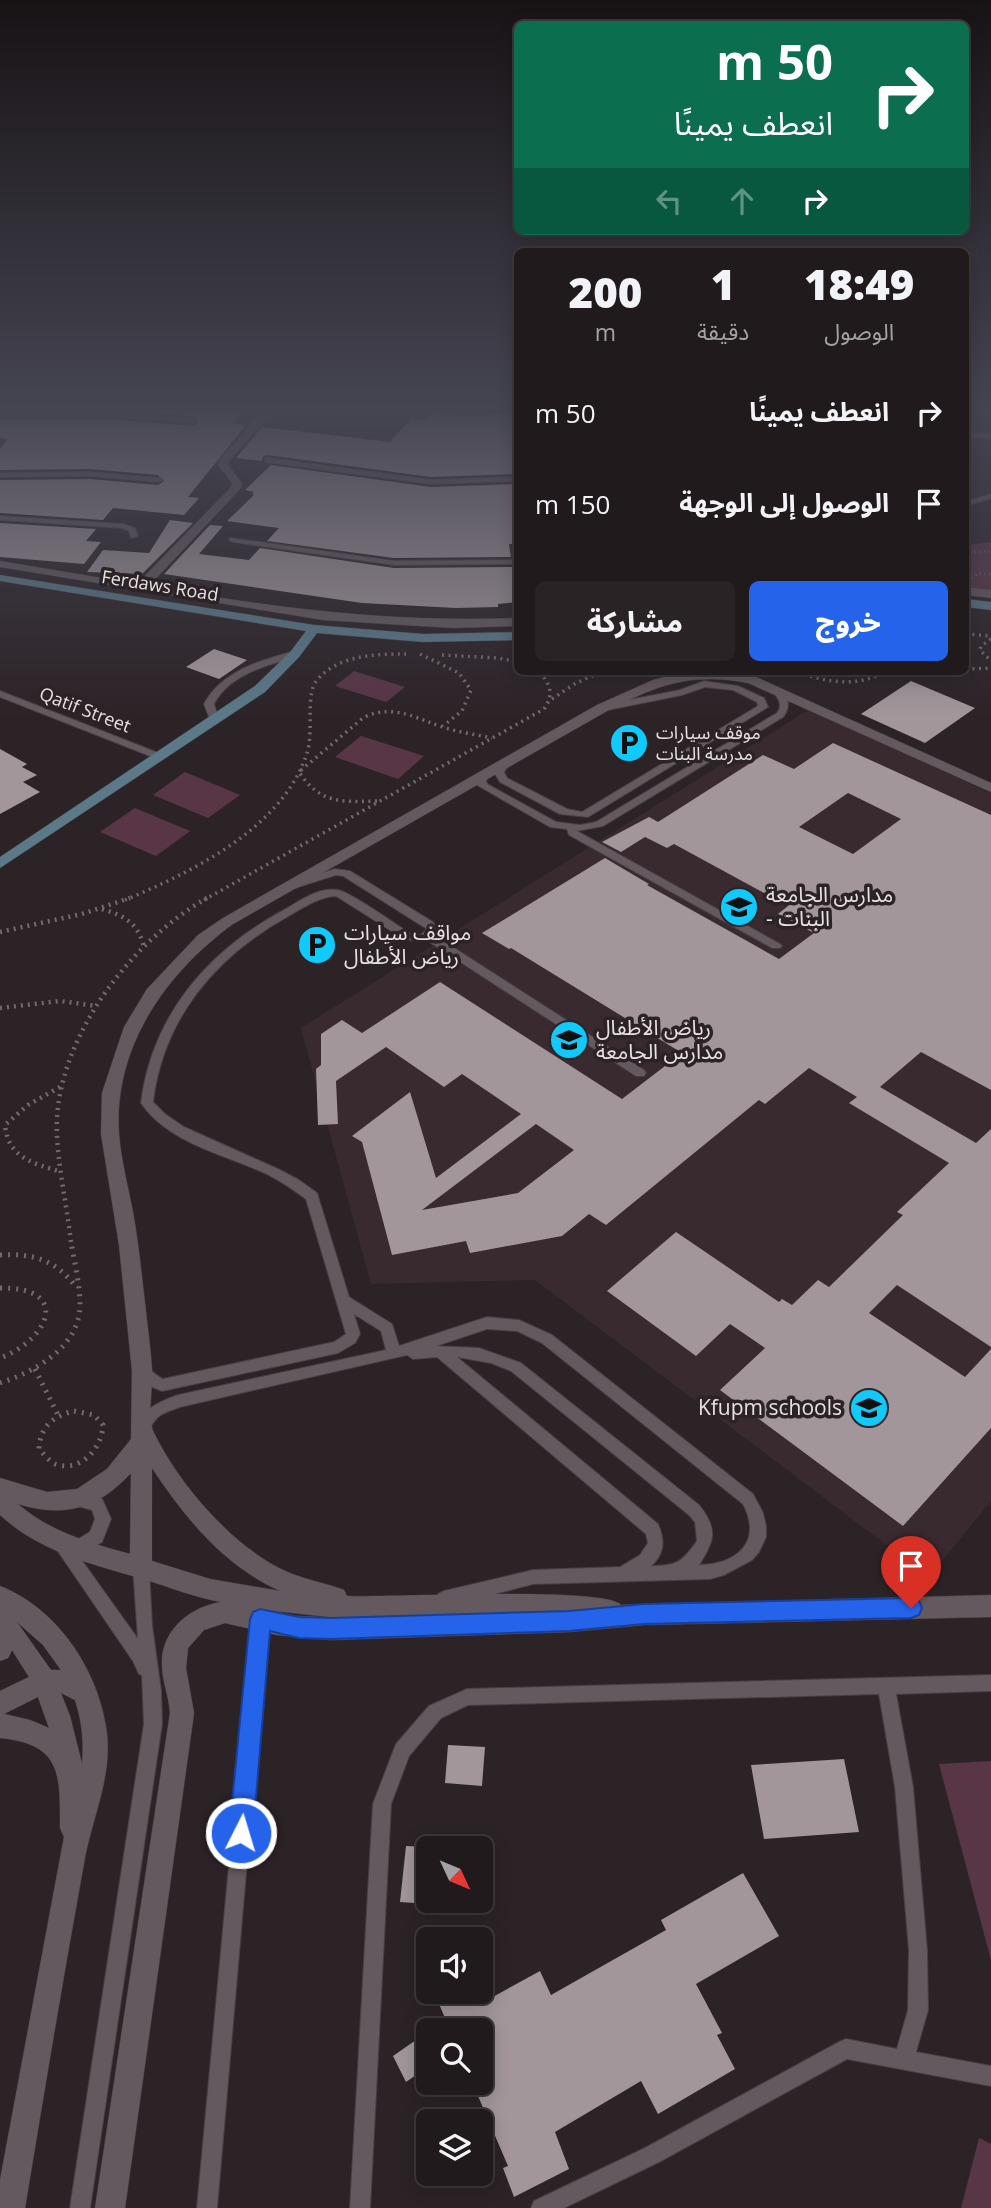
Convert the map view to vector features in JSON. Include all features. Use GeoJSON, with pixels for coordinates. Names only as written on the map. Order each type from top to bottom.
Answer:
{"type":"FeatureCollection","features":[{"type":"Feature","properties":{"kind":"street"},"geometry":{"type":"LineString","coordinates":[[141,587],[214,511]]}},
{"type":"Feature","properties":{"kind":"street"},"geometry":{"type":"LineString","coordinates":[[0,564],[342,619],[440,624],[514,621]]}},
{"type":"Feature","properties":{"kind":"street","name":"Ferdaws Road"},"geometry":{"type":"LineString","coordinates":[[0,578],[314,629],[423,638],[514,636]]}},
{"type":"Feature","properties":{"kind":"street"},"geometry":{"type":"LineString","coordinates":[[969,592],[991,594]]}},
{"type":"Feature","properties":{"kind":"street"},"geometry":{"type":"LineString","coordinates":[[969,603],[991,606]]}},
{"type":"Feature","properties":{"kind":"street"},"geometry":{"type":"LineString","coordinates":[[0,864],[260,689],[295,654],[314,629]]}},
{"type":"Feature","properties":{"kind":"street"},"geometry":{"type":"LineString","coordinates":[[141,1568],[142,1371],[130,1245],[110,1134],[111,1093],[132,1027],[153,993],[204,938],[281,889],[664,675]]}},
{"type":"Feature","properties":{"kind":"street"},"geometry":{"type":"LineString","coordinates":[[640,688],[680,675]]}},
{"type":"Feature","properties":{"kind":"street"},"geometry":{"type":"LineString","coordinates":[[732,675],[776,690],[991,788]]}},
{"type":"Feature","properties":{"kind":"street"},"geometry":{"type":"LineString","coordinates":[[0,1488],[51,1502],[66,1502],[101,1487],[117,1475],[140,1436]]}},
{"type":"Feature","properties":{"kind":"street"},"geometry":{"type":"LineString","coordinates":[[140,1436],[190,1508],[236,1555],[293,1586],[329,1597],[383,1607]]}},
{"type":"Feature","properties":{"kind":"street"},"geometry":{"type":"LineString","coordinates":[[0,1501],[22,1521],[67,1547],[193,1585],[281,1602],[414,1608],[565,1604],[644,1614]]}},
{"type":"Feature","properties":{"kind":"street"},"geometry":{"type":"LineString","coordinates":[[0,1597],[20,1607],[47,1630],[70,1664],[85,1693],[95,1736],[92,1789],[72,1856],[10,2208]]}},
{"type":"Feature","properties":{"kind":"street"},"geometry":{"type":"LineString","coordinates":[[110,2208],[182,1713],[182,1694],[173,1658],[176,1645],[187,1629],[200,1619],[232,1612],[299,1628],[331,1629],[569,1621],[644,1614],[991,1606]]}},
{"type":"Feature","properties":{"kind":"street"},"geometry":{"type":"LineString","coordinates":[[0,1619],[14,1633],[44,1683],[62,1727],[72,1770],[75,1800],[72,1856]]}},
{"type":"Feature","properties":{"kind":"street"},"geometry":{"type":"LineString","coordinates":[[0,1633],[0,1650]]}},
{"type":"Feature","properties":{"kind":"street"},"geometry":{"type":"LineString","coordinates":[[0,1703],[44,1683],[61,1679],[71,1682],[85,1693]]}},
{"type":"Feature","properties":{"kind":"street"},"geometry":{"type":"LineString","coordinates":[[0,1726],[26,1731],[43,1738],[63,1754],[72,1770]]}},
{"type":"Feature","properties":{"kind":"lane"},"geometry":{"type":"LineString","coordinates":[[0,518],[123,526],[132,530],[134,536]]}},
{"type":"Feature","properties":{"kind":"lane"},"geometry":{"type":"LineString","coordinates":[[233,540],[394,563],[436,565],[514,562]]}},
{"type":"Feature","properties":{"kind":"lane"},"geometry":{"type":"LineString","coordinates":[[214,720],[209,704],[216,692],[251,667],[295,654]]}},
{"type":"Feature","properties":{"kind":"lane"},"geometry":{"type":"LineString","coordinates":[[506,762],[499,772],[503,780],[564,812],[584,815],[763,707],[761,700],[756,697],[735,688],[713,684],[602,708]]}},
{"type":"Feature","properties":{"kind":"lane"},"geometry":{"type":"LineString","coordinates":[[487,773],[481,783],[488,790],[546,822],[571,828],[599,824],[772,720],[784,710],[785,705],[776,690]]}},
{"type":"Feature","properties":{"kind":"lane","name":"Qatif Street"},"geometry":{"type":"LineString","coordinates":[[0,694],[158,756]]}},
{"type":"Feature","properties":{"kind":"lane"},"geometry":{"type":"LineString","coordinates":[[571,828],[573,833],[776,946]]}},
{"type":"Feature","properties":{"kind":"lane"},"geometry":{"type":"LineString","coordinates":[[142,1371],[150,1380],[162,1384],[338,1347],[353,1334],[312,1196],[292,1183],[162,1119],[147,1103],[149,1083],[157,1056],[181,1008],[211,971],[252,933],[321,894],[338,893],[408,937],[418,940],[428,936],[433,930],[429,924],[346,873],[335,872],[281,889]]}},
{"type":"Feature","properties":{"kind":"lane"},"geometry":{"type":"LineString","coordinates":[[428,936],[640,1073]]}},
{"type":"Feature","properties":{"kind":"lane"},"geometry":{"type":"LineString","coordinates":[[345,1301],[387,1328],[394,1354]]}},
{"type":"Feature","properties":{"kind":"lane"},"geometry":{"type":"LineString","coordinates":[[140,1436],[155,1411],[178,1401],[394,1354],[487,1323],[519,1326],[547,1339],[748,1499],[758,1515],[759,1532],[754,1547],[741,1561],[729,1567],[710,1572],[533,1577],[488,1586],[414,1608]]}},
{"type":"Feature","properties":{"kind":"lane"},"geometry":{"type":"LineString","coordinates":[[394,1354],[439,1351],[489,1355],[516,1367],[694,1510],[702,1520],[705,1542],[691,1563],[673,1572]]}},
{"type":"Feature","properties":{"kind":"lane"},"geometry":{"type":"LineString","coordinates":[[439,1351],[652,1529],[657,1538],[652,1556],[619,1575]]}},
{"type":"Feature","properties":{"kind":"lane"},"geometry":{"type":"LineString","coordinates":[[66,1502],[88,1501],[96,1504],[103,1519],[96,1537],[67,1547],[139,1655],[150,1679]]}},
{"type":"Feature","properties":{"kind":"lane"},"geometry":{"type":"LineString","coordinates":[[80,2208],[153,1724],[153,1691],[141,1568]]}},
{"type":"Feature","properties":{"kind":"lane"},"geometry":{"type":"LineString","coordinates":[[207,2208],[260,1619]]}},
{"type":"Feature","properties":{"kind":"lane"},"geometry":{"type":"LineString","coordinates":[[360,2208],[382,1804],[402,1750],[435,1712],[467,1697],[991,1683]]}},
{"type":"Feature","properties":{"kind":"lane"},"geometry":{"type":"LineString","coordinates":[[886,1685],[904,1787],[918,1950],[918,2010],[904,2060]]}},
{"type":"Feature","properties":{"kind":"lane"},"geometry":{"type":"LineString","coordinates":[[541,2208],[652,2155],[846,2049],[991,2076]]}},
{"type":"Feature","properties":{"kind":"path"},"geometry":{"type":"LineString","coordinates":[[969,554],[991,551]]}},
{"type":"Feature","properties":{"kind":"path"},"geometry":{"type":"LineString","coordinates":[[980,573],[991,575]]}},
{"type":"Feature","properties":{"kind":"path"},"geometry":{"type":"LineString","coordinates":[[969,634],[991,638]]}},
{"type":"Feature","properties":{"kind":"path"},"geometry":{"type":"LineString","coordinates":[[991,638],[981,646],[981,650],[991,661]]}},
{"type":"Feature","properties":{"kind":"path"},"geometry":{"type":"LineString","coordinates":[[420,654],[459,673],[471,690],[471,700],[465,708],[442,726]]}},
{"type":"Feature","properties":{"kind":"path"},"geometry":{"type":"LineString","coordinates":[[299,772],[311,737],[310,696],[316,681],[335,668],[365,656],[420,654],[514,660]]}},
{"type":"Feature","properties":{"kind":"path"},"geometry":{"type":"LineString","coordinates":[[969,669],[991,668]]}},
{"type":"Feature","properties":{"kind":"path"},"geometry":{"type":"LineString","coordinates":[[542,675],[548,682],[551,700]]}},
{"type":"Feature","properties":{"kind":"path"},"geometry":{"type":"LineString","coordinates":[[0,1382],[18,1378],[35,1369],[62,1348],[75,1328],[80,1307],[57,1135],[61,1087],[68,1060],[96,1006],[122,970],[144,947],[193,906],[544,709],[551,700],[576,683],[595,675]]}},
{"type":"Feature","properties":{"kind":"path"},"geometry":{"type":"LineString","coordinates":[[808,675],[845,683],[863,681],[879,675]]}},
{"type":"Feature","properties":{"kind":"path"},"geometry":{"type":"LineString","coordinates":[[0,932],[67,920],[101,909],[180,875],[241,838],[274,807],[299,772],[375,711],[387,709],[405,712],[442,726],[493,738]]}},
{"type":"Feature","properties":{"kind":"path"},"geometry":{"type":"LineString","coordinates":[[299,772],[312,791],[325,798],[341,802],[381,801]]}},
{"type":"Feature","properties":{"kind":"path"},"geometry":{"type":"LineString","coordinates":[[101,909],[134,921],[141,931],[144,947]]}},
{"type":"Feature","properties":{"kind":"path"},"geometry":{"type":"LineString","coordinates":[[0,1008],[39,1001],[75,1000],[96,1006]]}},
{"type":"Feature","properties":{"kind":"path"},"geometry":{"type":"LineString","coordinates":[[61,1087],[28,1105],[5,1125],[2,1135],[12,1150],[25,1159],[62,1172]]}},
{"type":"Feature","properties":{"kind":"path"},"geometry":{"type":"LineString","coordinates":[[0,1255],[27,1255],[49,1261],[66,1272],[77,1288]]}},
{"type":"Feature","properties":{"kind":"path"},"geometry":{"type":"LineString","coordinates":[[0,1288],[17,1287],[30,1290],[45,1306],[47,1317],[36,1339],[25,1348],[0,1358]]}},
{"type":"Feature","properties":{"kind":"path"},"geometry":{"type":"LineString","coordinates":[[35,1369],[58,1415]]}},
{"type":"Feature","properties":{"kind":"path"},"geometry":{"type":"LineString","coordinates":[[84,1410],[99,1419],[104,1434],[97,1451],[80,1462],[69,1465],[50,1462],[43,1457],[39,1449],[41,1432],[58,1415],[84,1410]]}},
{"type":"Feature","properties":{"kind":"shaded area"},"geometry":{"type":"Polygon","coordinates":[[[991,542],[991,591],[969,589],[969,545],[991,542]]]}},
{"type":"Feature","properties":{"kind":"shaded area"},"geometry":{"type":"Polygon","coordinates":[[[354,671],[405,687],[386,702],[335,686],[354,671]]]}},
{"type":"Feature","properties":{"kind":"shaded area"},"geometry":{"type":"Polygon","coordinates":[[[808,710],[991,793],[991,1501],[929,1577],[535,1280],[371,1284],[301,1028],[808,710]]]}},
{"type":"Feature","properties":{"kind":"shaded area"},"geometry":{"type":"Polygon","coordinates":[[[361,736],[424,756],[398,779],[335,757],[361,736]]]}},
{"type":"Feature","properties":{"kind":"shaded area"},"geometry":{"type":"Polygon","coordinates":[[[185,772],[240,795],[208,818],[153,795],[185,772]]]}},
{"type":"Feature","properties":{"kind":"shaded area"},"geometry":{"type":"Polygon","coordinates":[[[135,808],[190,831],[156,856],[100,832],[135,808]]]}},
{"type":"Feature","properties":{"kind":"shaded area"},"geometry":{"type":"Polygon","coordinates":[[[991,1761],[991,1960],[939,1764],[991,1761]]]}},
{"type":"Feature","properties":{"kind":"shaded area"},"geometry":{"type":"Polygon","coordinates":[[[979,2138],[991,2144],[991,2208],[961,2208],[979,2138]]]}},
{"type":"Feature","properties":{"kind":"building"},"geometry":{"type":"Polygon","coordinates":[[[0,511],[110,511],[103,520],[0,511]]]}},
{"type":"Feature","properties":{"kind":"building"},"geometry":{"type":"Polygon","coordinates":[[[144,511],[187,511],[184,515],[144,511]]]}},
{"type":"Feature","properties":{"kind":"building"},"geometry":{"type":"Polygon","coordinates":[[[237,511],[514,511],[514,544],[509,544],[511,557],[394,558],[267,541],[279,528],[227,521],[237,511]]]}},
{"type":"Feature","properties":{"kind":"building"},"geometry":{"type":"Polygon","coordinates":[[[170,520],[193,523],[142,574],[87,572],[103,550],[149,553],[170,520]]]}},
{"type":"Feature","properties":{"kind":"building"},"geometry":{"type":"Polygon","coordinates":[[[0,523],[96,529],[86,541],[101,542],[84,564],[0,557],[0,523]]]}},
{"type":"Feature","properties":{"kind":"building"},"geometry":{"type":"Polygon","coordinates":[[[210,525],[223,526],[199,554],[249,560],[260,548],[394,568],[513,567],[514,602],[498,604],[498,607],[456,608],[362,603],[164,574],[210,525]]]}},
{"type":"Feature","properties":{"kind":"building"},"geometry":{"type":"Polygon","coordinates":[[[214,649],[247,660],[219,679],[186,667],[214,649]]]}},
{"type":"Feature","properties":{"kind":"building"},"geometry":{"type":"Polygon","coordinates":[[[911,681],[975,708],[925,743],[861,714],[911,681]]]}},
{"type":"Feature","properties":{"kind":"building"},"geometry":{"type":"Polygon","coordinates":[[[833,743],[991,815],[991,1090],[921,1052],[880,1087],[976,1143],[991,1129],[991,1347],[897,1285],[869,1313],[965,1377],[991,1349],[991,1428],[903,1526],[720,1390],[765,1348],[730,1324],[696,1356],[607,1291],[676,1232],[779,1302],[782,1299],[792,1305],[818,1280],[829,1287],[903,1215],[897,1212],[949,1163],[849,1103],[857,1097],[809,1068],[765,1104],[759,1100],[606,1225],[589,1214],[562,1236],[470,1253],[466,1241],[392,1255],[362,1142],[352,1136],[410,1092],[436,1178],[521,1114],[462,1074],[444,1087],[386,1047],[336,1081],[338,1124],[318,1125],[316,1069],[321,1065],[321,1034],[342,1020],[362,1033],[440,982],[622,1099],[682,1053],[482,933],[605,858],[649,884],[647,885],[779,959],[814,933],[778,914],[788,906],[674,844],[667,848],[645,837],[621,852],[602,842],[649,817],[658,822],[763,755],[794,769],[833,743]],[[848,793],[799,827],[853,854],[901,819],[848,793]],[[536,1124],[422,1210],[518,1193],[574,1150],[536,1124]]]}},
{"type":"Feature","properties":{"kind":"building"},"geometry":{"type":"Polygon","coordinates":[[[0,749],[27,764],[22,767],[37,775],[23,782],[40,792],[0,814],[0,749]]]}},
{"type":"Feature","properties":{"kind":"building"},"geometry":{"type":"Polygon","coordinates":[[[448,1745],[485,1747],[482,1786],[445,1783],[448,1745]]]}},
{"type":"Feature","properties":{"kind":"building"},"geometry":{"type":"Polygon","coordinates":[[[844,1759],[859,1832],[764,1839],[751,1765],[844,1759]]]}},
{"type":"Feature","properties":{"kind":"building"},"geometry":{"type":"Polygon","coordinates":[[[406,1846],[416,1846],[416,1903],[400,1902],[406,1846]]]}},
{"type":"Feature","properties":{"kind":"building"},"geometry":{"type":"Polygon","coordinates":[[[743,1873],[779,1936],[696,1984],[722,2033],[717,2035],[735,2069],[658,2114],[641,2081],[555,2132],[569,2169],[514,2197],[503,2168],[508,2166],[493,2131],[493,2109],[484,2109],[478,2095],[493,2095],[493,2018],[445,2018],[439,2004],[493,2004],[493,1997],[540,1971],[551,1995],[666,1930],[661,1920],[743,1873]]]}},
{"type":"Feature","properties":{"kind":"building"},"geometry":{"type":"Polygon","coordinates":[[[416,2040],[416,2075],[406,2082],[393,2056],[416,2040]]]}},
{"type":"Feature","properties":{"kind":"place","name":"موقف سيارات مدرسة البنات"},"geometry":{"type":"Point","coordinates":[629,743]}},
{"type":"Feature","properties":{"kind":"place","name":"مدارس الجامعة - البنات"},"geometry":{"type":"Point","coordinates":[739,907]}},
{"type":"Feature","properties":{"kind":"place","name":"مواقف سيارات رياض الأطفال"},"geometry":{"type":"Point","coordinates":[317,945]}},
{"type":"Feature","properties":{"kind":"place","name":"رياض الأطفال مدارس الجامعة"},"geometry":{"type":"Point","coordinates":[569,1040]}},
{"type":"Feature","properties":{"kind":"place","name":"Kfupm schools"},"geometry":{"type":"Point","coordinates":[869,1408]}},
{"type":"Feature","properties":{"kind":"route"},"geometry":{"type":"LineString","coordinates":[[241,1833],[260,1619],[299,1628],[331,1629],[569,1621],[644,1614],[911,1608]]}}]}
